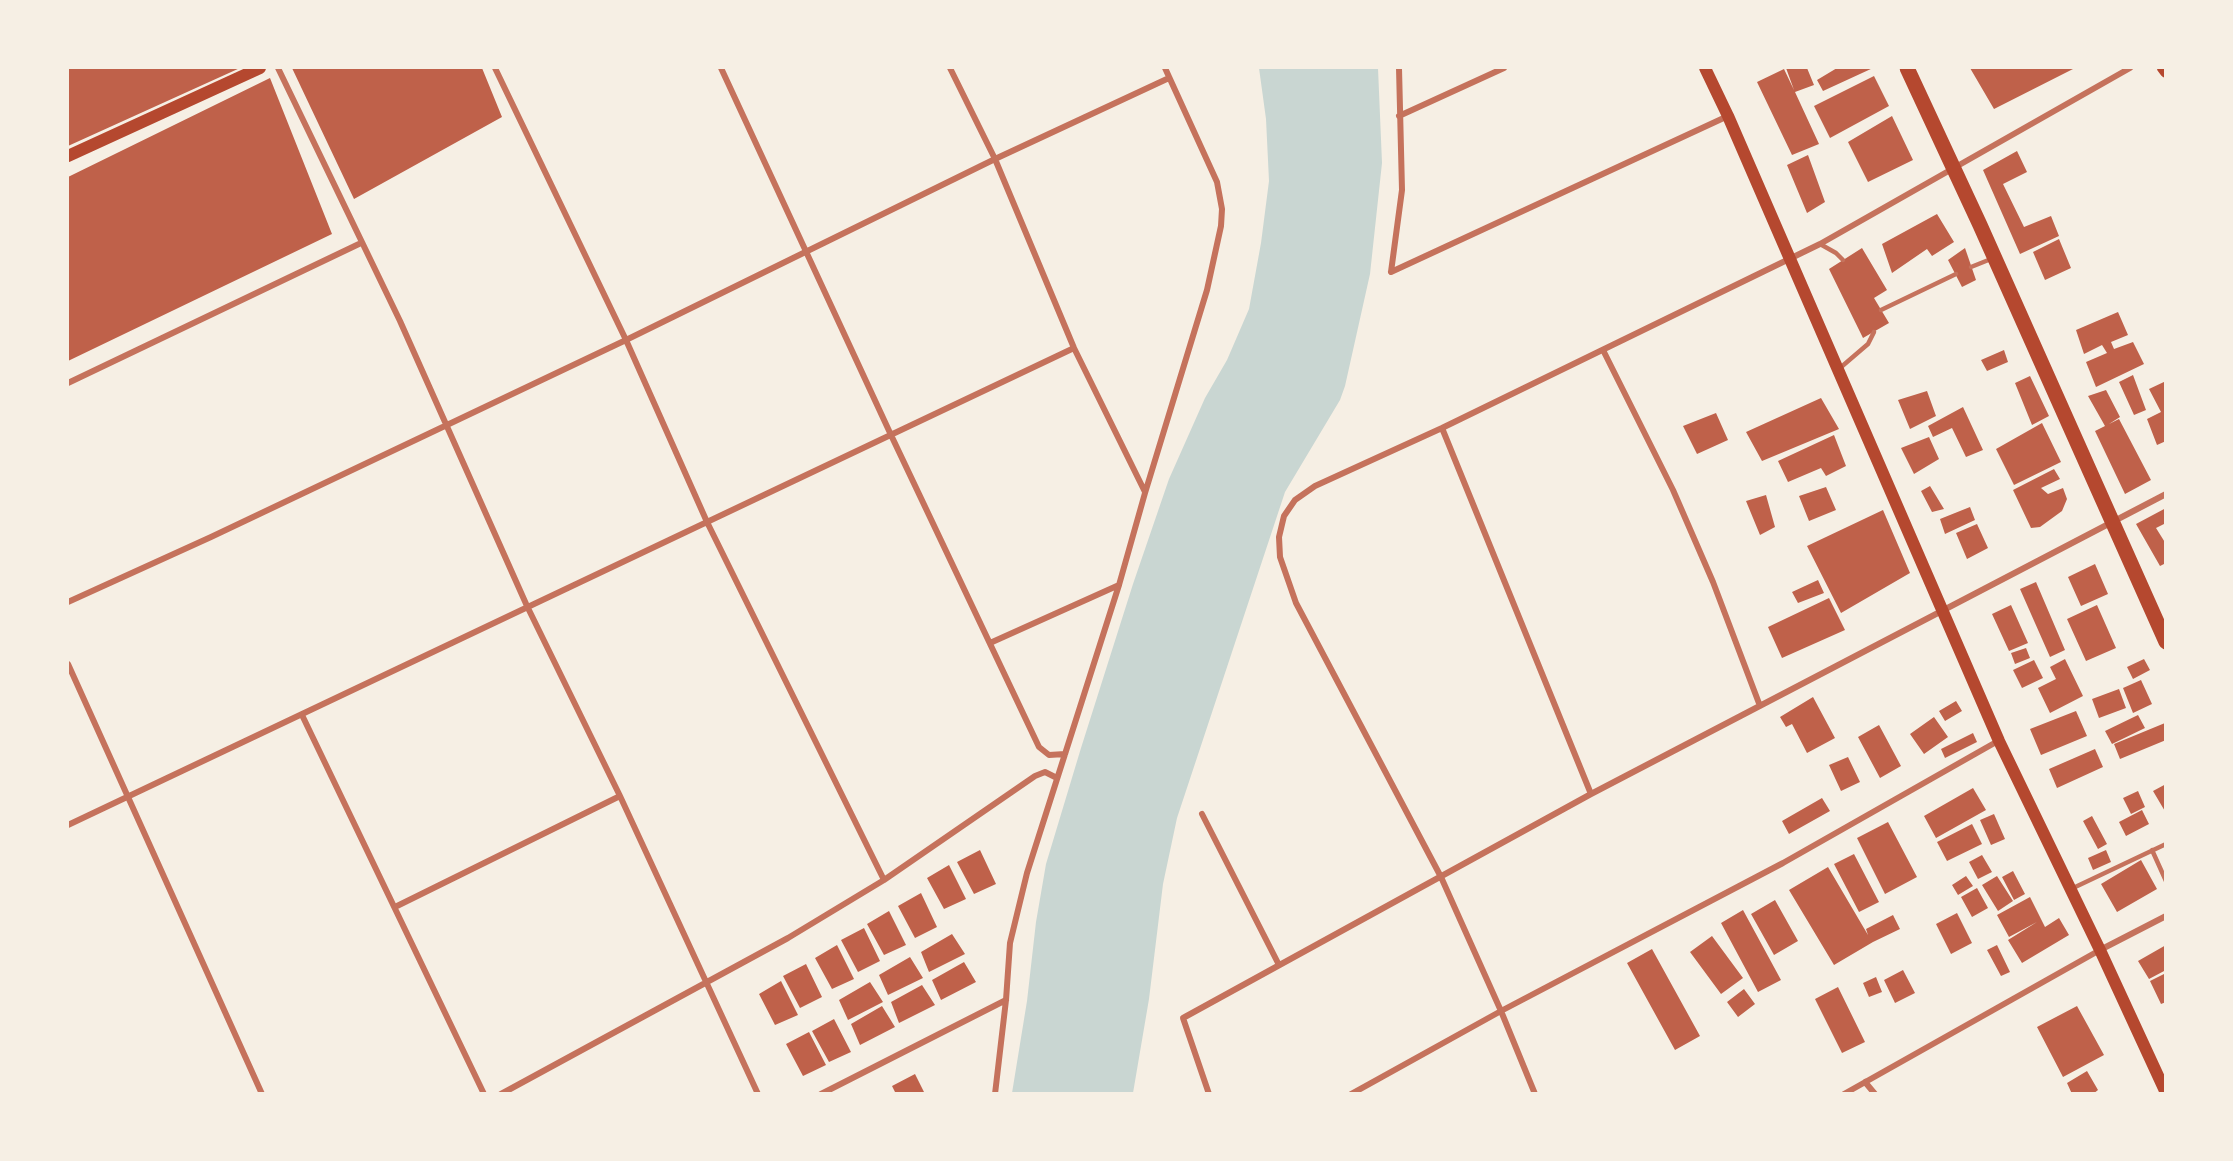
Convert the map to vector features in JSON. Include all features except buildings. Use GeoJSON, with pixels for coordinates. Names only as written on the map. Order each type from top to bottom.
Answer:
{"type":"FeatureCollection","features":[{"type":"Feature","properties":{"kind":"main road"},"geometry":{"type":"LineString","coordinates":[[68,156],[260,68]]}},
{"type":"Feature","properties":{"kind":"main road"},"geometry":{"type":"LineString","coordinates":[[1705,68],[1728,116],[1999,741],[2166,1093]]}},
{"type":"Feature","properties":{"kind":"main road"},"geometry":{"type":"LineString","coordinates":[[1907,68],[2166,642]]}},
{"type":"Feature","properties":{"kind":"main road"},"geometry":{"type":"LineString","coordinates":[[2163,68],[2166,72]]}},
{"type":"Feature","properties":{"kind":"street"},"geometry":{"type":"LineString","coordinates":[[278,68],[400,321],[527,606],[620,796],[758,1094]]}},
{"type":"Feature","properties":{"kind":"street"},"geometry":{"type":"LineString","coordinates":[[495,68],[626,340],[707,522],[884,880]]}},
{"type":"Feature","properties":{"kind":"street"},"geometry":{"type":"LineString","coordinates":[[721,68],[1039,747],[1049,754],[1065,754]]}},
{"type":"Feature","properties":{"kind":"street"},"geometry":{"type":"LineString","coordinates":[[950,68],[995,159],[1074,348],[1145,493]]}},
{"type":"Feature","properties":{"kind":"street"},"geometry":{"type":"LineString","coordinates":[[995,1094],[1012,933],[1027,873],[1119,585],[1207,290],[1221,226],[1222,209],[1217,182],[1165,68]]}},
{"type":"Feature","properties":{"kind":"street"},"geometry":{"type":"LineString","coordinates":[[1399,68],[1401,190],[1391,272],[1728,116]]}},
{"type":"Feature","properties":{"kind":"street"},"geometry":{"type":"LineString","coordinates":[[1399,116],[1504,68]]}},
{"type":"Feature","properties":{"kind":"street"},"geometry":{"type":"LineString","coordinates":[[1535,1094],[1441,877],[1296,603],[1280,557],[1279,537],[1284,516],[1295,500],[1315,486],[1442,428],[1820,244],[2130,68]]}},
{"type":"Feature","properties":{"kind":"street"},"geometry":{"type":"LineString","coordinates":[[68,602],[626,340],[995,159],[1169,78]]}},
{"type":"Feature","properties":{"kind":"street"},"geometry":{"type":"LineString","coordinates":[[68,383],[361,243]]}},
{"type":"Feature","properties":{"kind":"street"},"geometry":{"type":"LineString","coordinates":[[68,825],[127,795],[302,715],[527,606],[1074,348]]}},
{"type":"Feature","properties":{"kind":"street"},"geometry":{"type":"LineString","coordinates":[[1603,350],[1673,490],[1713,582],[1760,706]]}},
{"type":"Feature","properties":{"kind":"street"},"geometry":{"type":"LineString","coordinates":[[1442,428],[1592,794]]}},
{"type":"Feature","properties":{"kind":"street"},"geometry":{"type":"LineString","coordinates":[[1209,1094],[1183,1018],[1592,794],[1941,609],[2166,494]]}},
{"type":"Feature","properties":{"kind":"street"},"geometry":{"type":"LineString","coordinates":[[990,643],[1119,585]]}},
{"type":"Feature","properties":{"kind":"street"},"geometry":{"type":"LineString","coordinates":[[68,664],[262,1094]]}},
{"type":"Feature","properties":{"kind":"street"},"geometry":{"type":"LineString","coordinates":[[302,715],[484,1094]]}},
{"type":"Feature","properties":{"kind":"street"},"geometry":{"type":"LineString","coordinates":[[1351,1094],[1501,1011],[1783,863],[1999,741]]}},
{"type":"Feature","properties":{"kind":"street"},"geometry":{"type":"LineString","coordinates":[[501,1094],[788,938],[884,880],[1035,776],[1045,772],[1057,777]]}},
{"type":"Feature","properties":{"kind":"street"},"geometry":{"type":"LineString","coordinates":[[395,907],[620,796]]}},
{"type":"Feature","properties":{"kind":"street"},"geometry":{"type":"LineString","coordinates":[[1202,814],[1279,965]]}},
{"type":"Feature","properties":{"kind":"street"},"geometry":{"type":"LineString","coordinates":[[1844,1094],[2100,950],[2166,916]]}},
{"type":"Feature","properties":{"kind":"street"},"geometry":{"type":"LineString","coordinates":[[821,1094],[1006,1000]]}},
{"type":"Feature","properties":{"kind":"street"},"geometry":{"type":"LineString","coordinates":[[1865,1082],[1875,1094]]}},
{"type":"Feature","properties":{"kind":"lane"},"geometry":{"type":"LineString","coordinates":[[1820,244],[1843,260]]}},
{"type":"Feature","properties":{"kind":"lane"},"geometry":{"type":"LineString","coordinates":[[1971,267],[1994,257]]}},
{"type":"Feature","properties":{"kind":"lane"},"geometry":{"type":"LineString","coordinates":[[1881,310],[1956,274]]}},
{"type":"Feature","properties":{"kind":"lane"},"geometry":{"type":"LineString","coordinates":[[1838,369],[1868,344],[1874,332]]}},
{"type":"Feature","properties":{"kind":"lane"},"geometry":{"type":"LineString","coordinates":[[2071,889],[2166,844]]}},
{"type":"Feature","properties":{"kind":"lane"},"geometry":{"type":"LineString","coordinates":[[2152,850],[2166,881]]}},
{"type":"Feature","properties":{"kind":"shaded area"},"geometry":{"type":"Polygon","coordinates":[[[1259,68],[1378,68],[1382,163],[1370,274],[1345,386],[1340,400],[1285,492],[1177,818],[1163,884],[1149,999],[1133,1093],[1012,1093],[1046,864],[1081,748],[1169,479],[1205,398],[1227,360],[1249,309],[1269,181],[1266,119],[1259,68]]]}}]}
